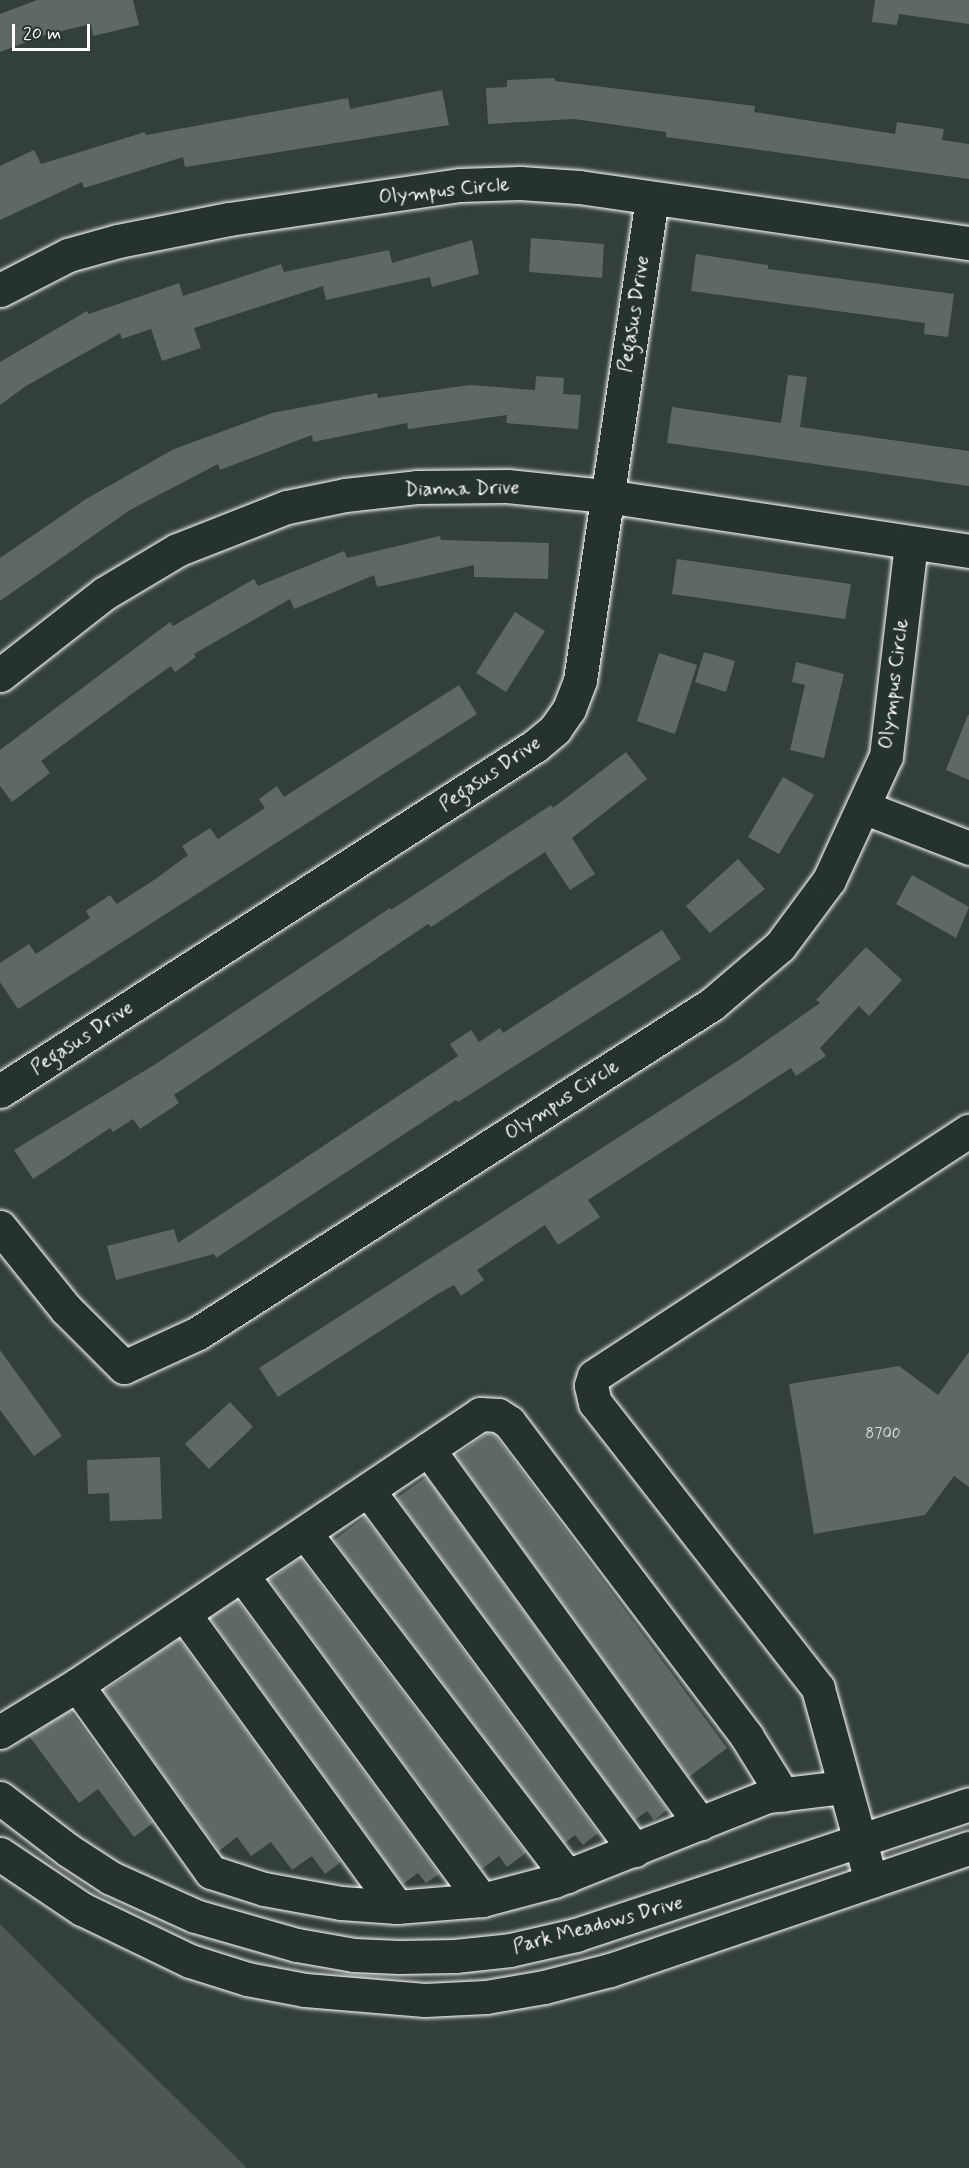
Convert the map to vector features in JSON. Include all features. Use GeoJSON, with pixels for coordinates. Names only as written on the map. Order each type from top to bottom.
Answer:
{"type":"FeatureCollection","features":[{"type":"Feature","properties":{"kind":"street","name":"Olympus Circle"},"geometry":{"type":"LineString","coordinates":[[0,290],[68,255],[118,241],[229,219],[460,185],[568,187],[969,243]]}},
{"type":"Feature","properties":{"kind":"street","name":"Pegasus Drive"},"geometry":{"type":"LineString","coordinates":[[0,1091],[535,746],[555,729],[569,709],[580,680],[652,200]]}},
{"type":"Feature","properties":{"kind":"street","name":"Dianna Drive"},"geometry":{"type":"LineString","coordinates":[[0,675],[105,593],[177,550],[287,507],[345,495],[417,487],[507,486],[606,496],[969,551]]}},
{"type":"Feature","properties":{"kind":"street","name":"Olympus Circle"},"geometry":{"type":"LineString","coordinates":[[0,1227],[66,1309],[124,1367],[198,1332],[712,1004],[780,946],[829,880],[886,756],[911,543]]}},
{"type":"Feature","properties":{"kind":"street"},"geometry":{"type":"LineString","coordinates":[[863,807],[969,848]]}},
{"type":"Feature","properties":{"kind":"street"},"geometry":{"type":"LineString","coordinates":[[871,1881],[858,1842],[818,1688],[595,1403],[591,1385],[594,1376],[969,1131]]}},
{"type":"Feature","properties":{"kind":"street"},"geometry":{"type":"LineString","coordinates":[[0,1732],[77,1685],[480,1414],[498,1415],[509,1422],[747,1737],[783,1795]]}},
{"type":"Feature","properties":{"kind":"street"},"geometry":{"type":"LineString","coordinates":[[428,1449],[700,1824]]}},
{"type":"Feature","properties":{"kind":"street"},"geometry":{"type":"LineString","coordinates":[[368,1490],[634,1850]]}},
{"type":"Feature","properties":{"kind":"street"},"geometry":{"type":"LineString","coordinates":[[305,1533],[567,1876]]}},
{"type":"Feature","properties":{"kind":"street"},"geometry":{"type":"LineString","coordinates":[[242,1575],[482,1900]]}},
{"type":"Feature","properties":{"kind":"street"},"geometry":{"type":"LineString","coordinates":[[184,1614],[397,1906]]}},
{"type":"Feature","properties":{"kind":"street"},"geometry":{"type":"LineString","coordinates":[[77,1685],[211,1872],[275,1891],[341,1903],[397,1906],[482,1900],[567,1876],[768,1796],[844,1787]]}},
{"type":"Feature","properties":{"kind":"street","name":"Park Meadows Drive"},"geometry":{"type":"LineString","coordinates":[[0,1798],[59,1844],[111,1878],[185,1912],[246,1934],[365,1956],[454,1956],[576,1935],[969,1804]]}},
{"type":"Feature","properties":{"kind":"street","name":"Park Meadows Drive"},"geometry":{"type":"LineString","coordinates":[[0,1854],[82,1910],[190,1961],[247,1979],[305,1990],[425,2000],[532,1989],[610,1970],[969,1848]]}},
{"type":"Feature","properties":{"kind":"shaded area"},"geometry":{"type":"Polygon","coordinates":[[[0,1924],[54,1978],[247,2168],[0,2168],[0,1924]]]}},
{"type":"Feature","properties":{"kind":"building"},"geometry":{"type":"Polygon","coordinates":[[[37,0],[133,0],[139,25],[93,36],[91,24],[45,35],[0,52],[0,14],[37,0]]]}},
{"type":"Feature","properties":{"kind":"building"},"geometry":{"type":"Polygon","coordinates":[[[875,0],[969,0],[969,24],[899,14],[897,25],[872,22],[875,0]]]}},
{"type":"Feature","properties":{"kind":"building"},"geometry":{"type":"Polygon","coordinates":[[[554,78],[555,81],[755,106],[754,112],[895,134],[897,122],[944,129],[942,140],[969,144],[969,179],[666,137],[666,132],[574,119],[488,124],[486,88],[507,87],[507,80],[554,78]]]}},
{"type":"Feature","properties":{"kind":"building"},"geometry":{"type":"Polygon","coordinates":[[[442,90],[449,125],[185,167],[183,157],[84,188],[82,182],[0,220],[0,166],[34,150],[41,164],[145,132],[146,135],[348,98],[350,109],[442,90]]]}},
{"type":"Feature","properties":{"kind":"building"},"geometry":{"type":"Polygon","coordinates":[[[531,238],[604,244],[602,278],[529,272],[531,238]]]}},
{"type":"Feature","properties":{"kind":"building"},"geometry":{"type":"Polygon","coordinates":[[[472,240],[479,274],[432,287],[430,277],[326,300],[323,286],[194,328],[201,348],[162,361],[151,329],[122,339],[120,333],[26,386],[0,405],[0,362],[87,311],[89,314],[179,283],[183,296],[281,264],[284,272],[389,250],[392,263],[472,240]]]}},
{"type":"Feature","properties":{"kind":"building"},"geometry":{"type":"Polygon","coordinates":[[[696,254],[768,265],[768,269],[954,294],[948,337],[924,334],[925,323],[691,291],[696,254]]]}},
{"type":"Feature","properties":{"kind":"building"},"geometry":{"type":"Polygon","coordinates":[[[788,375],[807,377],[800,427],[969,451],[969,486],[667,443],[672,407],[781,423],[788,375]]]}},
{"type":"Feature","properties":{"kind":"building"},"geometry":{"type":"Polygon","coordinates":[[[536,376],[564,378],[563,394],[581,395],[578,429],[506,423],[507,415],[408,429],[407,423],[313,442],[312,435],[220,470],[218,464],[130,510],[0,601],[0,558],[86,499],[174,449],[272,413],[377,393],[378,398],[470,385],[535,390],[536,376]]]}},
{"type":"Feature","properties":{"kind":"building"},"geometry":{"type":"Polygon","coordinates":[[[440,536],[441,540],[549,543],[548,579],[474,577],[474,565],[377,587],[374,575],[294,609],[290,599],[194,654],[196,657],[175,672],[171,666],[133,693],[41,761],[50,773],[12,802],[0,786],[0,750],[170,622],[173,626],[254,579],[258,586],[344,551],[347,558],[440,536]]]}},
{"type":"Feature","properties":{"kind":"building"},"geometry":{"type":"Polygon","coordinates":[[[677,559],[851,584],[845,619],[672,594],[677,559]]]}},
{"type":"Feature","properties":{"kind":"building"},"geometry":{"type":"Polygon","coordinates":[[[515,612],[545,631],[506,692],[476,673],[515,612]]]}},
{"type":"Feature","properties":{"kind":"building"},"geometry":{"type":"Polygon","coordinates":[[[704,652],[735,661],[726,692],[695,682],[704,652]]]}},
{"type":"Feature","properties":{"kind":"building"},"geometry":{"type":"Polygon","coordinates":[[[659,653],[697,665],[675,734],[637,721],[659,653]]]}},
{"type":"Feature","properties":{"kind":"building"},"geometry":{"type":"Polygon","coordinates":[[[796,662],[844,674],[824,758],[790,750],[805,685],[792,682],[796,662]]]}},
{"type":"Feature","properties":{"kind":"building"},"geometry":{"type":"Polygon","coordinates":[[[459,685],[477,714],[18,1009],[0,982],[0,963],[29,944],[36,954],[90,918],[86,911],[110,895],[117,904],[157,878],[188,855],[182,846],[210,828],[218,839],[265,808],[259,799],[277,786],[284,797],[459,685]]]}},
{"type":"Feature","properties":{"kind":"building"},"geometry":{"type":"Polygon","coordinates":[[[969,715],[969,780],[946,770],[969,715]]]}},
{"type":"Feature","properties":{"kind":"building"},"geometry":{"type":"Polygon","coordinates":[[[626,752],[647,779],[572,838],[595,874],[570,890],[545,852],[431,927],[428,924],[174,1095],[179,1103],[140,1129],[133,1119],[113,1132],[110,1128],[33,1179],[14,1150],[154,1065],[390,908],[391,910],[551,805],[553,808],[626,752]]]}},
{"type":"Feature","properties":{"kind":"building"},"geometry":{"type":"Polygon","coordinates":[[[783,777],[814,795],[779,854],[748,837],[783,777]]]}},
{"type":"Feature","properties":{"kind":"building"},"geometry":{"type":"Polygon","coordinates":[[[738,859],[765,889],[710,933],[686,906],[738,859]]]}},
{"type":"Feature","properties":{"kind":"building"},"geometry":{"type":"Polygon","coordinates":[[[912,875],[969,907],[956,938],[896,904],[912,875]]]}},
{"type":"Feature","properties":{"kind":"building"},"geometry":{"type":"Polygon","coordinates":[[[662,930],[681,959],[458,1102],[456,1100],[216,1258],[214,1254],[116,1280],[107,1246],[174,1229],[178,1243],[458,1056],[450,1044],[471,1030],[479,1042],[500,1028],[503,1033],[662,930]]]}},
{"type":"Feature","properties":{"kind":"building"},"geometry":{"type":"Polygon","coordinates":[[[866,947],[902,980],[869,1016],[859,1006],[820,1048],[826,1056],[796,1076],[791,1068],[588,1200],[600,1217],[558,1245],[545,1225],[477,1270],[484,1280],[461,1296],[454,1285],[278,1397],[259,1368],[739,1060],[820,1003],[816,1000],[866,947]]]}},
{"type":"Feature","properties":{"kind":"building"},"geometry":{"type":"Polygon","coordinates":[[[0,1350],[62,1436],[34,1456],[0,1410],[0,1350]]]}},
{"type":"Feature","properties":{"kind":"building"},"geometry":{"type":"Polygon","coordinates":[[[969,1352],[969,1487],[954,1476],[925,1515],[814,1534],[789,1384],[899,1366],[938,1395],[969,1352]]]}},
{"type":"Feature","properties":{"kind":"building"},"geometry":{"type":"Polygon","coordinates":[[[230,1402],[253,1427],[209,1469],[185,1444],[230,1402]]]}},
{"type":"Feature","properties":{"kind":"building"},"geometry":{"type":"Polygon","coordinates":[[[487,1433],[495,1435],[727,1748],[689,1777],[456,1456],[487,1433]]]}},
{"type":"Feature","properties":{"kind":"building"},"geometry":{"type":"Polygon","coordinates":[[[160,1457],[162,1519],[110,1521],[109,1493],[88,1494],[87,1460],[160,1457]]]}},
{"type":"Feature","properties":{"kind":"building"},"geometry":{"type":"Polygon","coordinates":[[[426,1477],[667,1810],[654,1820],[647,1811],[635,1820],[397,1498],[426,1477]]]}},
{"type":"Feature","properties":{"kind":"building"},"geometry":{"type":"Polygon","coordinates":[[[365,1517],[598,1833],[583,1845],[575,1835],[565,1843],[334,1540],[365,1517]]]}},
{"type":"Feature","properties":{"kind":"building"},"geometry":{"type":"Polygon","coordinates":[[[300,1558],[526,1853],[507,1867],[499,1856],[482,1869],[269,1580],[300,1558]]]}},
{"type":"Feature","properties":{"kind":"building"},"geometry":{"type":"Polygon","coordinates":[[[237,1600],[439,1874],[426,1883],[418,1873],[403,1884],[210,1618],[237,1600]]]}},
{"type":"Feature","properties":{"kind":"building"},"geometry":{"type":"Polygon","coordinates":[[[179,1639],[341,1862],[325,1874],[312,1856],[292,1870],[271,1842],[251,1856],[237,1837],[219,1851],[104,1691],[179,1639]]]}},
{"type":"Feature","properties":{"kind":"building"},"geometry":{"type":"Polygon","coordinates":[[[70,1711],[153,1823],[134,1837],[98,1789],[79,1803],[29,1736],[70,1711]]]}}]}
